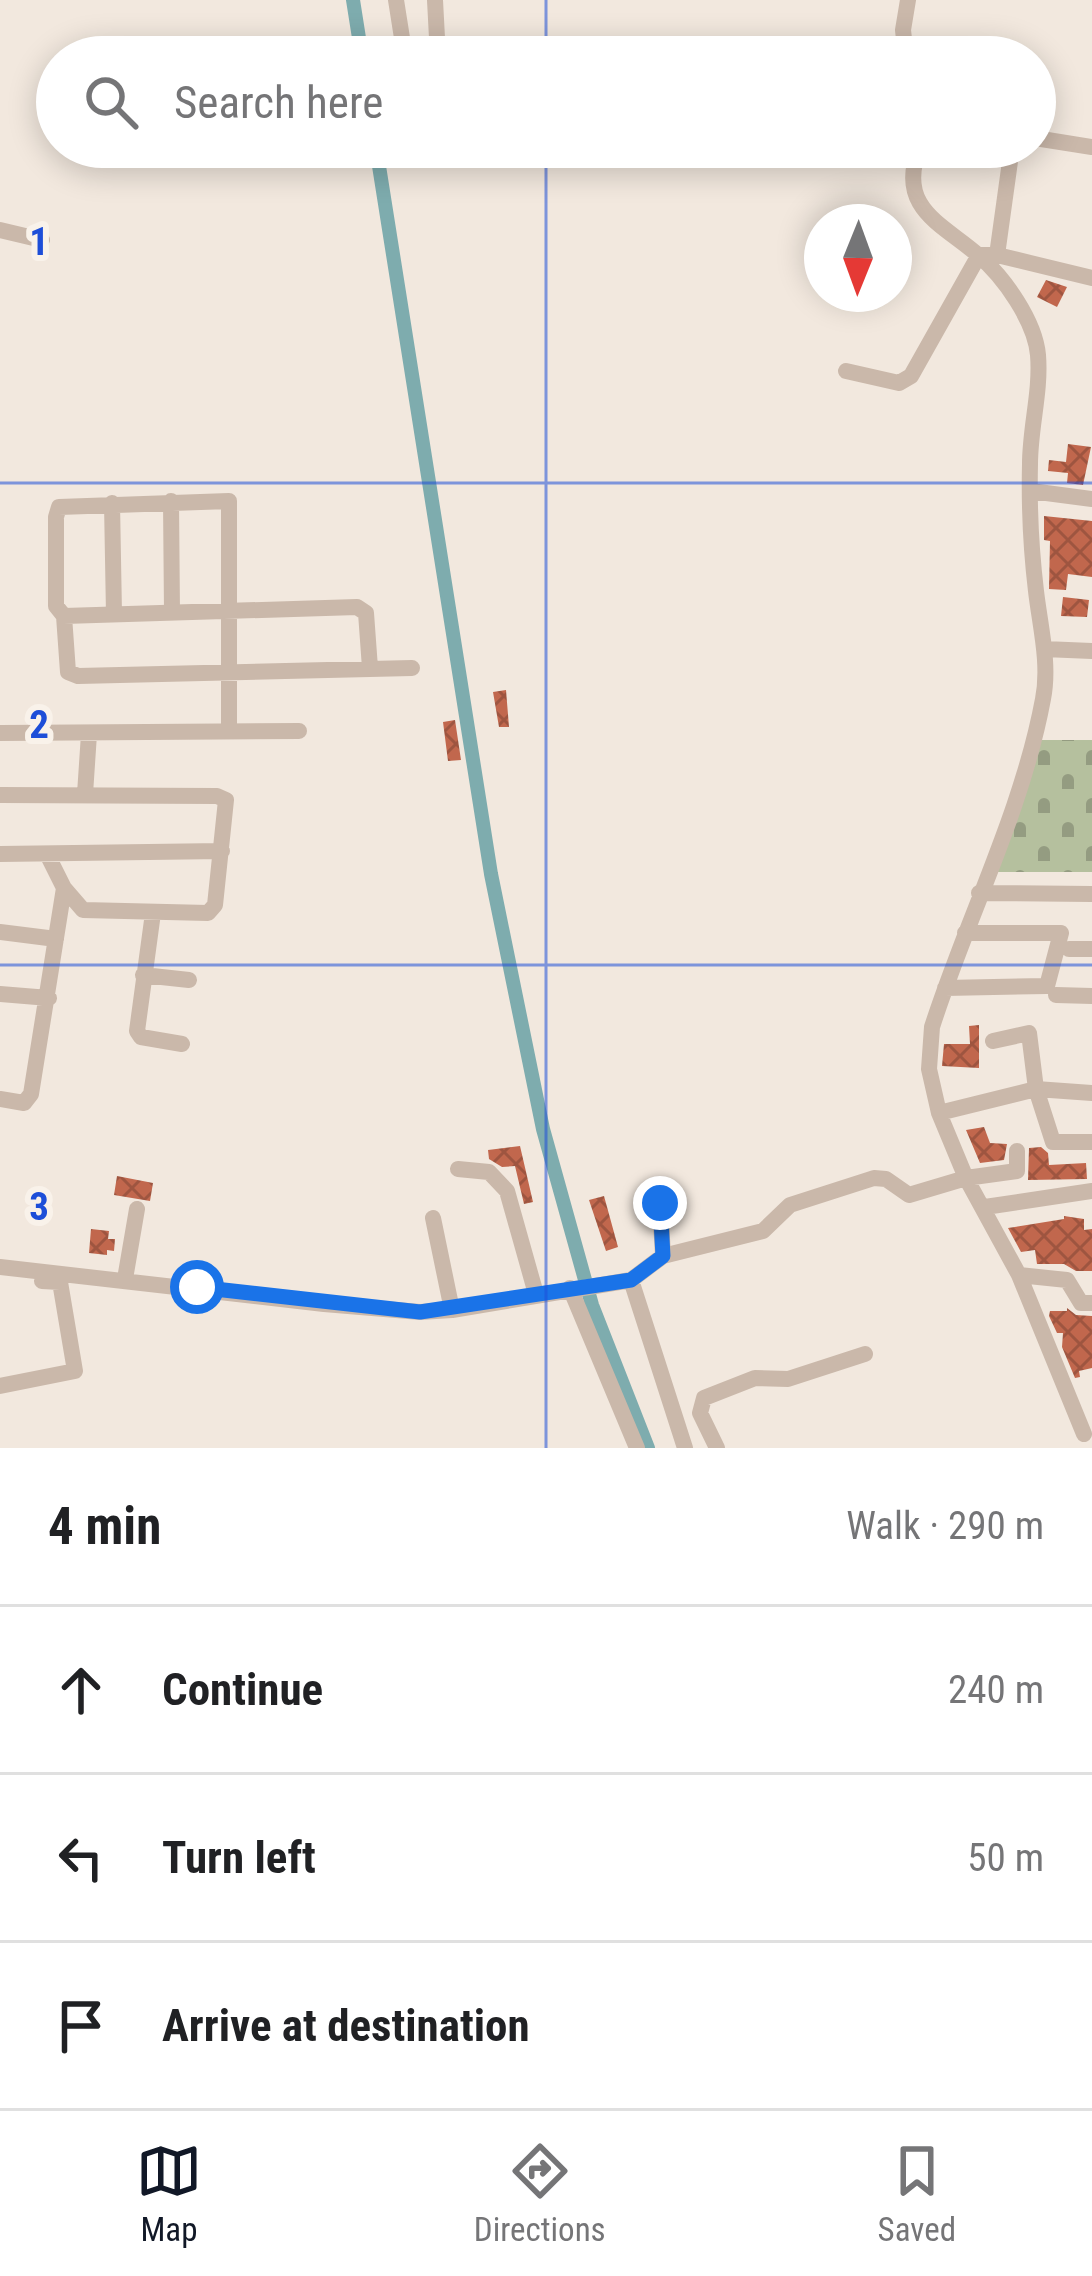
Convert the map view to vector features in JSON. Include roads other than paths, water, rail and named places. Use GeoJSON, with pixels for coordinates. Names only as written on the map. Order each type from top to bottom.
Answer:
{"type":"FeatureCollection","features":[{"type":"Feature","properties":{"kind":"street"},"geometry":{"type":"LineString","coordinates":[[396,0],[402,36]]}},
{"type":"Feature","properties":{"kind":"street"},"geometry":{"type":"LineString","coordinates":[[435,0],[437,36]]}},
{"type":"Feature","properties":{"kind":"street"},"geometry":{"type":"LineString","coordinates":[[904,36],[908,0]]}},
{"type":"Feature","properties":{"kind":"street"},"geometry":{"type":"LineString","coordinates":[[1056,142],[1092,147]]}},
{"type":"Feature","properties":{"kind":"street"},"geometry":{"type":"LineString","coordinates":[[917,168],[920,203],[940,228],[988,255],[1092,278]]}},
{"type":"Feature","properties":{"kind":"street"},"geometry":{"type":"LineString","coordinates":[[846,371],[906,381],[988,255],[1007,168]]}},
{"type":"Feature","properties":{"kind":"street"},"geometry":{"type":"LineString","coordinates":[[0,230],[42,240]]}},
{"type":"Feature","properties":{"kind":"street"},"geometry":{"type":"LineString","coordinates":[[988,255],[1034,333],[1038,350],[1031,490],[1045,685],[1003,833],[932,1027],[929,1065],[939,1112],[966,1178],[1019,1275],[1084,1434]]}},
{"type":"Feature","properties":{"kind":"street"},"geometry":{"type":"LineString","coordinates":[[1031,490],[1092,499]]}},
{"type":"Feature","properties":{"kind":"street"},"geometry":{"type":"LineString","coordinates":[[171,501],[172,612]]}},
{"type":"Feature","properties":{"kind":"street"},"geometry":{"type":"LineString","coordinates":[[230,730],[229,670],[232,611],[231,502],[61,506],[57,510],[56,607],[64,616],[68,672],[78,676],[229,670],[412,668]]}},
{"type":"Feature","properties":{"kind":"street"},"geometry":{"type":"LineString","coordinates":[[112,503],[114,614]]}},
{"type":"Feature","properties":{"kind":"street"},"geometry":{"type":"LineString","coordinates":[[64,616],[357,607],[366,613],[370,668]]}},
{"type":"Feature","properties":{"kind":"street"},"geometry":{"type":"LineString","coordinates":[[1044,649],[1092,651]]}},
{"type":"Feature","properties":{"kind":"street"},"geometry":{"type":"LineString","coordinates":[[0,733],[299,731]]}},
{"type":"Feature","properties":{"kind":"street"},"geometry":{"type":"LineString","coordinates":[[85,794],[89,734]]}},
{"type":"Feature","properties":{"kind":"street"},"geometry":{"type":"LineString","coordinates":[[0,795],[220,796],[226,802],[213,910],[83,910],[64,888],[47,854]]}},
{"type":"Feature","properties":{"kind":"street"},"geometry":{"type":"LineString","coordinates":[[0,854],[222,851]]}},
{"type":"Feature","properties":{"kind":"street"},"geometry":{"type":"LineString","coordinates":[[0,1099],[24,1103],[30,1097],[64,888]]}},
{"type":"Feature","properties":{"kind":"street"},"geometry":{"type":"LineString","coordinates":[[979,892],[1092,894]]}},
{"type":"Feature","properties":{"kind":"street"},"geometry":{"type":"LineString","coordinates":[[153,913],[138,1033],[182,1044]]}},
{"type":"Feature","properties":{"kind":"street"},"geometry":{"type":"LineString","coordinates":[[0,932],[56,939]]}},
{"type":"Feature","properties":{"kind":"street"},"geometry":{"type":"LineString","coordinates":[[945,988],[1047,986],[1060,933],[965,933]]}},
{"type":"Feature","properties":{"kind":"street"},"geometry":{"type":"LineString","coordinates":[[1069,949],[1092,950]]}},
{"type":"Feature","properties":{"kind":"street"},"geometry":{"type":"LineString","coordinates":[[143,975],[189,980]]}},
{"type":"Feature","properties":{"kind":"street"},"geometry":{"type":"LineString","coordinates":[[0,994],[49,998]]}},
{"type":"Feature","properties":{"kind":"street"},"geometry":{"type":"LineString","coordinates":[[1056,995],[1092,996]]}},
{"type":"Feature","properties":{"kind":"street"},"geometry":{"type":"LineString","coordinates":[[993,1041],[1029,1033],[1036,1089],[1054,1142],[1092,1142]]}},
{"type":"Feature","properties":{"kind":"street"},"geometry":{"type":"LineString","coordinates":[[939,1112],[1036,1089],[1092,1093]]}},
{"type":"Feature","properties":{"kind":"street"},"geometry":{"type":"LineString","coordinates":[[0,1267],[324,1304],[452,1310],[624,1281],[663,1256],[763,1231],[790,1205],[874,1178],[886,1179],[909,1195],[966,1178],[1017,1171],[1018,1150]]}},
{"type":"Feature","properties":{"kind":"street"},"geometry":{"type":"LineString","coordinates":[[458,1169],[489,1172],[502,1183],[536,1294]]}},
{"type":"Feature","properties":{"kind":"street"},"geometry":{"type":"LineString","coordinates":[[985,1207],[1092,1191]]}},
{"type":"Feature","properties":{"kind":"street"},"geometry":{"type":"LineString","coordinates":[[660,1203],[663,1256]]}},
{"type":"Feature","properties":{"kind":"street"},"geometry":{"type":"LineString","coordinates":[[125,1279],[136,1209]]}},
{"type":"Feature","properties":{"kind":"street"},"geometry":{"type":"LineString","coordinates":[[433,1218],[452,1310]]}},
{"type":"Feature","properties":{"kind":"street"},"geometry":{"type":"LineString","coordinates":[[1019,1275],[1067,1280],[1081,1303],[1092,1303]]}},
{"type":"Feature","properties":{"kind":"street"},"geometry":{"type":"LineString","coordinates":[[0,1278],[60,1282],[75,1371],[0,1387]]}},
{"type":"Feature","properties":{"kind":"street"},"geometry":{"type":"LineString","coordinates":[[624,1281],[685,1448]]}},
{"type":"Feature","properties":{"kind":"street"},"geometry":{"type":"LineString","coordinates":[[573,1288],[637,1448]]}},
{"type":"Feature","properties":{"kind":"street"},"geometry":{"type":"LineString","coordinates":[[717,1448],[700,1413],[704,1398],[754,1378],[786,1379],[865,1354]]}},
{"type":"Feature","properties":{"kind":"waterway"},"geometry":{"type":"LineString","coordinates":[[353,0],[359,36]]}},
{"type":"Feature","properties":{"kind":"waterway"},"geometry":{"type":"LineString","coordinates":[[379,168],[491,874],[543,1129],[592,1305],[648,1448]]}}]}
